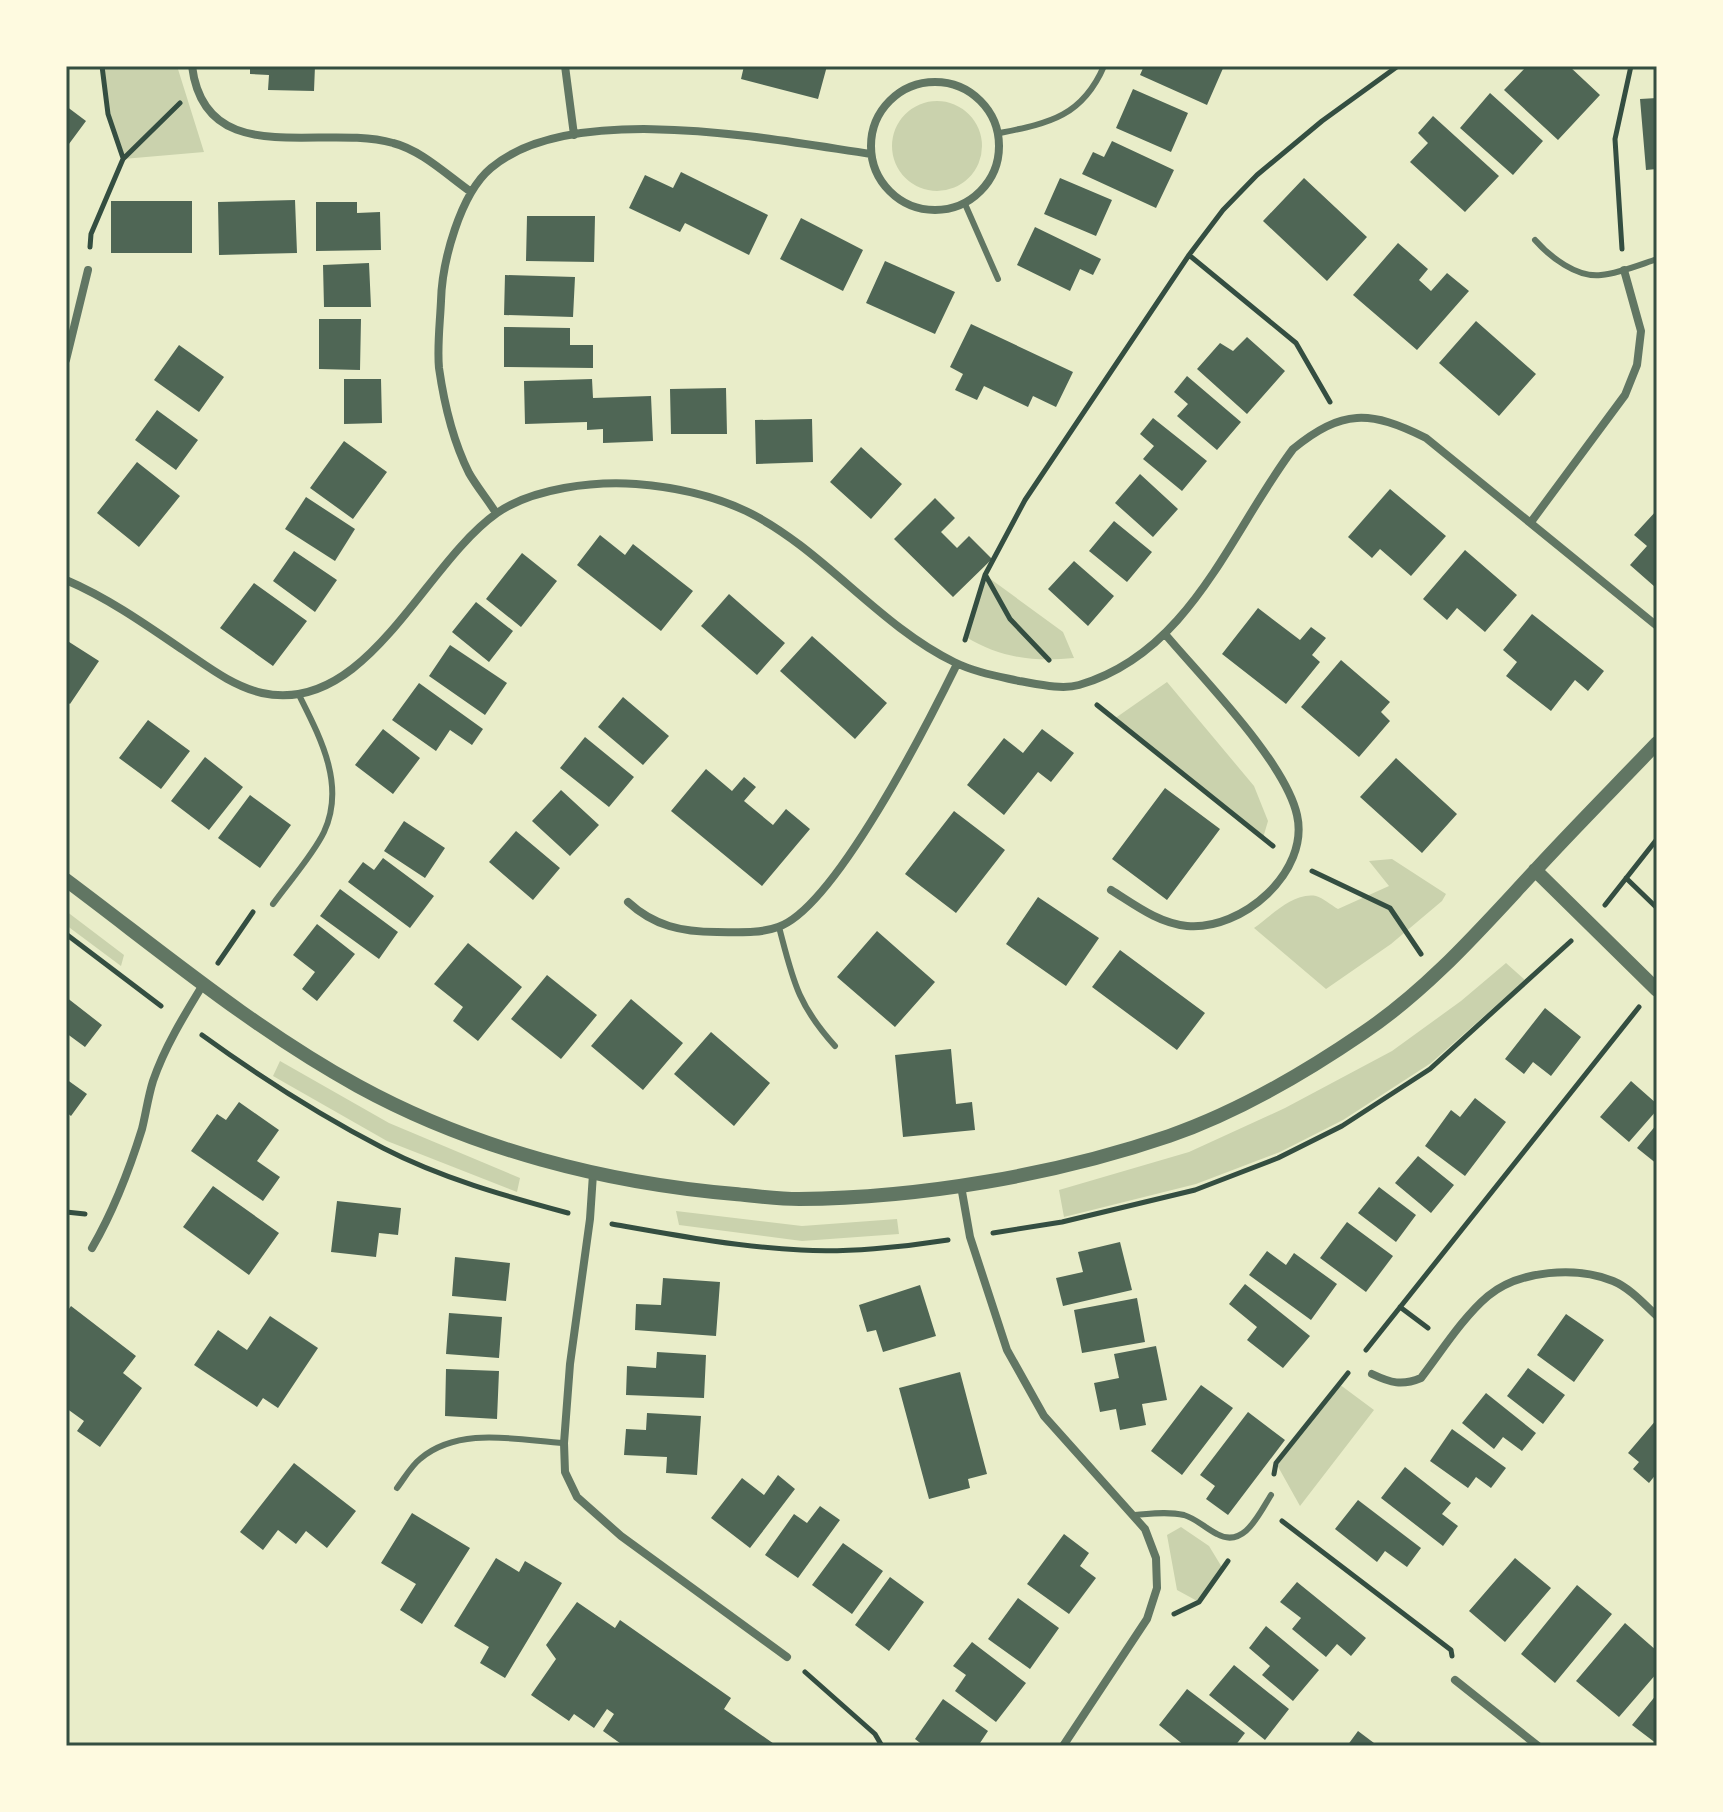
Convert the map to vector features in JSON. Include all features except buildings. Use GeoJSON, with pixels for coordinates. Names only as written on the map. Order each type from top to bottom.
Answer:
{"type":"FeatureCollection","features":[{"type":"Feature","properties":{"kind":"street"},"geometry":{"type":"LineString","coordinates":[[192,66],[195,89],[209,113],[224,125],[246,135],[364,138],[395,143],[416,153],[471,192]]}},
{"type":"Feature","properties":{"kind":"street"},"geometry":{"type":"LineString","coordinates":[[565,66],[574,135]]}},
{"type":"Feature","properties":{"kind":"street"},"geometry":{"type":"LineString","coordinates":[[937,81],[958,85],[977,96],[992,113],[1000,133],[1000,154],[994,174],[982,191],[965,204],[945,210],[925,210],[905,203],[889,191],[877,174],[871,154],[872,132],[880,111],[895,95],[915,84],[937,81]]}},
{"type":"Feature","properties":{"kind":"street"},"geometry":{"type":"LineString","coordinates":[[496,513],[470,473],[455,438],[439,366],[441,294],[451,242],[471,192],[492,168],[528,147],[574,135],[646,128],[721,132],[871,154]]}},
{"type":"Feature","properties":{"kind":"street"},"geometry":{"type":"LineString","coordinates":[[66,360],[88,270]]}},
{"type":"Feature","properties":{"kind":"street"},"geometry":{"type":"LineString","coordinates":[[1531,522],[1625,395],[1637,365],[1641,331],[1624,270]]}},
{"type":"Feature","properties":{"kind":"street"},"geometry":{"type":"LineString","coordinates":[[66,580],[96,592],[229,681],[263,693],[299,695],[332,684],[361,664],[427,585],[496,513],[529,497],[571,487],[634,484],[696,493],[747,512],[786,537],[926,647],[957,664],[1004,678],[1074,686],[1114,672],[1180,620],[1293,449],[1317,430],[1341,420],[1367,418],[1396,423],[1426,438],[1657,626]]}},
{"type":"Feature","properties":{"kind":"street"},"geometry":{"type":"LineString","coordinates":[[1111,890],[1159,920],[1189,926],[1213,924],[1237,916],[1261,900],[1280,880],[1291,861],[1298,836],[1298,817],[1287,787],[1252,737],[1165,634]]}},
{"type":"Feature","properties":{"kind":"street"},"geometry":{"type":"LineString","coordinates":[[628,902],[644,916],[665,926],[700,932],[754,932],[779,927],[800,914],[821,892],[868,827],[924,731],[957,664]]}},
{"type":"Feature","properties":{"kind":"street"},"geometry":{"type":"LineString","coordinates":[[66,880],[295,1048],[361,1088],[441,1124],[510,1150],[593,1174],[700,1191],[794,1199],[878,1197],[961,1186],[1067,1164],[1170,1136],[1292,1078],[1367,1031],[1434,976],[1657,743]]}},
{"type":"Feature","properties":{"kind":"street"},"geometry":{"type":"LineString","coordinates":[[1535,870],[1656,989]]}},
{"type":"Feature","properties":{"kind":"street"},"geometry":{"type":"LineString","coordinates":[[92,1248],[115,1209],[143,1126],[153,1081],[181,1020],[204,983]]}},
{"type":"Feature","properties":{"kind":"street"},"geometry":{"type":"LineString","coordinates":[[593,1174],[590,1219],[570,1364],[565,1472],[577,1497],[621,1536],[787,1657]]}},
{"type":"Feature","properties":{"kind":"street"},"geometry":{"type":"LineString","coordinates":[[961,1186],[970,1237],[1007,1350],[1044,1416],[1145,1529],[1156,1558],[1157,1588],[1147,1619],[1063,1746]]}},
{"type":"Feature","properties":{"kind":"street"},"geometry":{"type":"LineString","coordinates":[[1372,1374],[1392,1383],[1408,1383],[1421,1378],[1487,1297],[1510,1282],[1529,1277],[1559,1273],[1594,1275],[1616,1282],[1657,1316]]}},
{"type":"Feature","properties":{"kind":"street"},"geometry":{"type":"LineString","coordinates":[[1455,1680],[1538,1746]]}},
{"type":"Feature","properties":{"kind":"lane"},"geometry":{"type":"LineString","coordinates":[[1000,133],[1048,123],[1080,103],[1097,82],[1104,66]]}},
{"type":"Feature","properties":{"kind":"lane"},"geometry":{"type":"LineString","coordinates":[[965,204],[998,279]]}},
{"type":"Feature","properties":{"kind":"lane"},"geometry":{"type":"LineString","coordinates":[[1535,240],[1549,257],[1599,276],[1657,259]]}},
{"type":"Feature","properties":{"kind":"lane"},"geometry":{"type":"LineString","coordinates":[[273,904],[324,832],[331,808],[333,782],[323,742],[299,695]]}},
{"type":"Feature","properties":{"kind":"lane"},"geometry":{"type":"LineString","coordinates":[[779,927],[794,987],[812,1021],[835,1046]]}},
{"type":"Feature","properties":{"kind":"lane"},"geometry":{"type":"LineString","coordinates":[[397,1488],[418,1460],[439,1446],[461,1439],[564,1443]]}},
{"type":"Feature","properties":{"kind":"lane"},"geometry":{"type":"LineString","coordinates":[[1133,1515],[1182,1515],[1201,1522],[1218,1535],[1231,1538],[1249,1531],[1271,1495]]}},
{"type":"Feature","properties":{"kind":"path"},"geometry":{"type":"LineString","coordinates":[[102,66],[108,114],[123,159]]}},
{"type":"Feature","properties":{"kind":"path"},"geometry":{"type":"LineString","coordinates":[[957,664],[985,575],[1025,500],[1189,255],[1223,210],[1257,175],[1322,121],[1398,66]]}},
{"type":"Feature","properties":{"kind":"path"},"geometry":{"type":"LineString","coordinates":[[1624,270],[1615,139],[1631,66]]}},
{"type":"Feature","properties":{"kind":"path"},"geometry":{"type":"LineString","coordinates":[[88,270],[91,234],[123,159],[195,89]]}},
{"type":"Feature","properties":{"kind":"path"},"geometry":{"type":"LineString","coordinates":[[1189,255],[1296,343],[1341,420]]}},
{"type":"Feature","properties":{"kind":"path"},"geometry":{"type":"LineString","coordinates":[[985,575],[1010,619],[1074,686],[1291,861],[1390,908],[1408,930]]}},
{"type":"Feature","properties":{"kind":"path"},"geometry":{"type":"LineString","coordinates":[[66,934],[267,1082],[385,1149],[489,1191],[590,1219],[677,1236],[803,1251],[913,1245],[1062,1222],[1195,1190],[1291,1151],[1342,1126],[1430,1069],[1590,924],[1657,839]]}},
{"type":"Feature","properties":{"kind":"path"},"geometry":{"type":"LineString","coordinates":[[1626,878],[1657,908]]}},
{"type":"Feature","properties":{"kind":"path"},"geometry":{"type":"LineString","coordinates":[[204,983],[253,912],[273,904]]}},
{"type":"Feature","properties":{"kind":"path"},"geometry":{"type":"LineString","coordinates":[[1455,1680],[1451,1650],[1280,1520],[1271,1495],[1276,1463],[1656,989]]}},
{"type":"Feature","properties":{"kind":"path"},"geometry":{"type":"LineString","coordinates":[[1400,1307],[1448,1342]]}},
{"type":"Feature","properties":{"kind":"path"},"geometry":{"type":"LineString","coordinates":[[1147,1619],[1180,1612],[1199,1602],[1249,1531]]}},
{"type":"Feature","properties":{"kind":"path"},"geometry":{"type":"LineString","coordinates":[[787,1657],[875,1734],[882,1746]]}},
{"type":"Feature","properties":{"kind":"green space"},"geometry":{"type":"Polygon","coordinates":[[[102,66],[177,66],[204,152],[123,159],[108,114],[102,66]]]}},
{"type":"Feature","properties":{"kind":"green space"},"geometry":{"type":"Polygon","coordinates":[[[937,101],[954,104],[969,114],[979,129],[982,146],[979,163],[969,178],[954,188],[937,191],[920,188],[905,178],[895,163],[892,146],[895,129],[905,114],[920,104],[937,101]]]}},
{"type":"Feature","properties":{"kind":"green space"},"geometry":{"type":"Polygon","coordinates":[[[985,575],[1063,632],[1074,658],[1018,657],[992,650],[966,637],[985,575]]]}},
{"type":"Feature","properties":{"kind":"green space"},"geometry":{"type":"Polygon","coordinates":[[[1167,682],[1254,786],[1268,821],[1263,838],[1114,719],[1167,682]]]}},
{"type":"Feature","properties":{"kind":"green space"},"geometry":{"type":"Polygon","coordinates":[[[1392,859],[1446,894],[1442,901],[1391,944],[1326,989],[1254,928],[1299,898],[1316,896],[1338,909],[1389,886],[1369,861],[1392,859]]]}},
{"type":"Feature","properties":{"kind":"green space"},"geometry":{"type":"Polygon","coordinates":[[[66,911],[124,955],[121,966],[66,925],[66,911]]]}},
{"type":"Feature","properties":{"kind":"green space"},"geometry":{"type":"Polygon","coordinates":[[[1506,963],[1525,980],[1431,1063],[1343,1120],[1280,1152],[1196,1184],[1064,1217],[1059,1190],[1189,1152],[1285,1108],[1392,1051],[1461,1001],[1506,963]]]}},
{"type":"Feature","properties":{"kind":"green space"},"geometry":{"type":"Polygon","coordinates":[[[280,1061],[389,1123],[520,1178],[517,1192],[387,1141],[273,1076],[280,1061]]]}},
{"type":"Feature","properties":{"kind":"green space"},"geometry":{"type":"Polygon","coordinates":[[[676,1211],[802,1226],[897,1219],[899,1234],[802,1241],[679,1225],[676,1211]]]}},
{"type":"Feature","properties":{"kind":"green space"},"geometry":{"type":"Polygon","coordinates":[[[1339,1384],[1374,1410],[1300,1506],[1276,1463],[1339,1384]]]}},
{"type":"Feature","properties":{"kind":"green space"},"geometry":{"type":"Polygon","coordinates":[[[1181,1527],[1209,1546],[1223,1569],[1199,1602],[1177,1590],[1167,1535],[1181,1527]]]}}]}
